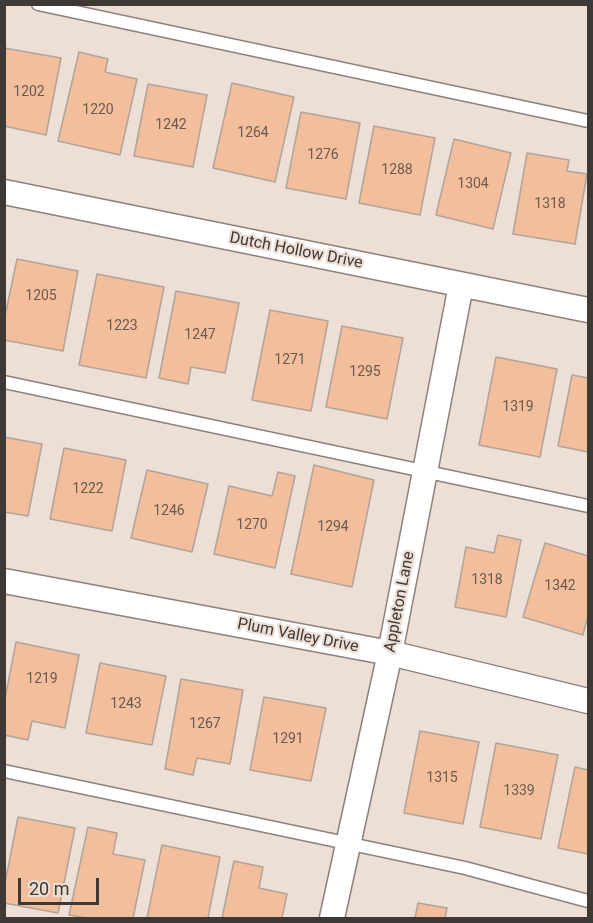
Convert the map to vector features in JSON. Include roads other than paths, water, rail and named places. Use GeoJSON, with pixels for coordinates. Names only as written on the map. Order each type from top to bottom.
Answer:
{"type":"FeatureCollection","features":[{"type":"Feature","properties":{"kind":"street","name":"Dutch Hollow Drive"},"geometry":{"type":"LineString","coordinates":[[4,192],[588,310]]}},
{"type":"Feature","properties":{"kind":"street","name":"Appleton Lane"},"geometry":{"type":"LineString","coordinates":[[332,918],[390,653],[461,285]]}},
{"type":"Feature","properties":{"kind":"street","name":"Plum Valley Drive"},"geometry":{"type":"LineString","coordinates":[[4,581],[390,653],[588,701]]}},
{"type":"Feature","properties":{"kind":"lane"},"geometry":{"type":"LineString","coordinates":[[38,4],[588,121]]}},
{"type":"Feature","properties":{"kind":"lane"},"geometry":{"type":"LineString","coordinates":[[4,382],[588,506]]}},
{"type":"Feature","properties":{"kind":"lane"},"geometry":{"type":"LineString","coordinates":[[4,771],[465,868],[588,900]]}}]}
